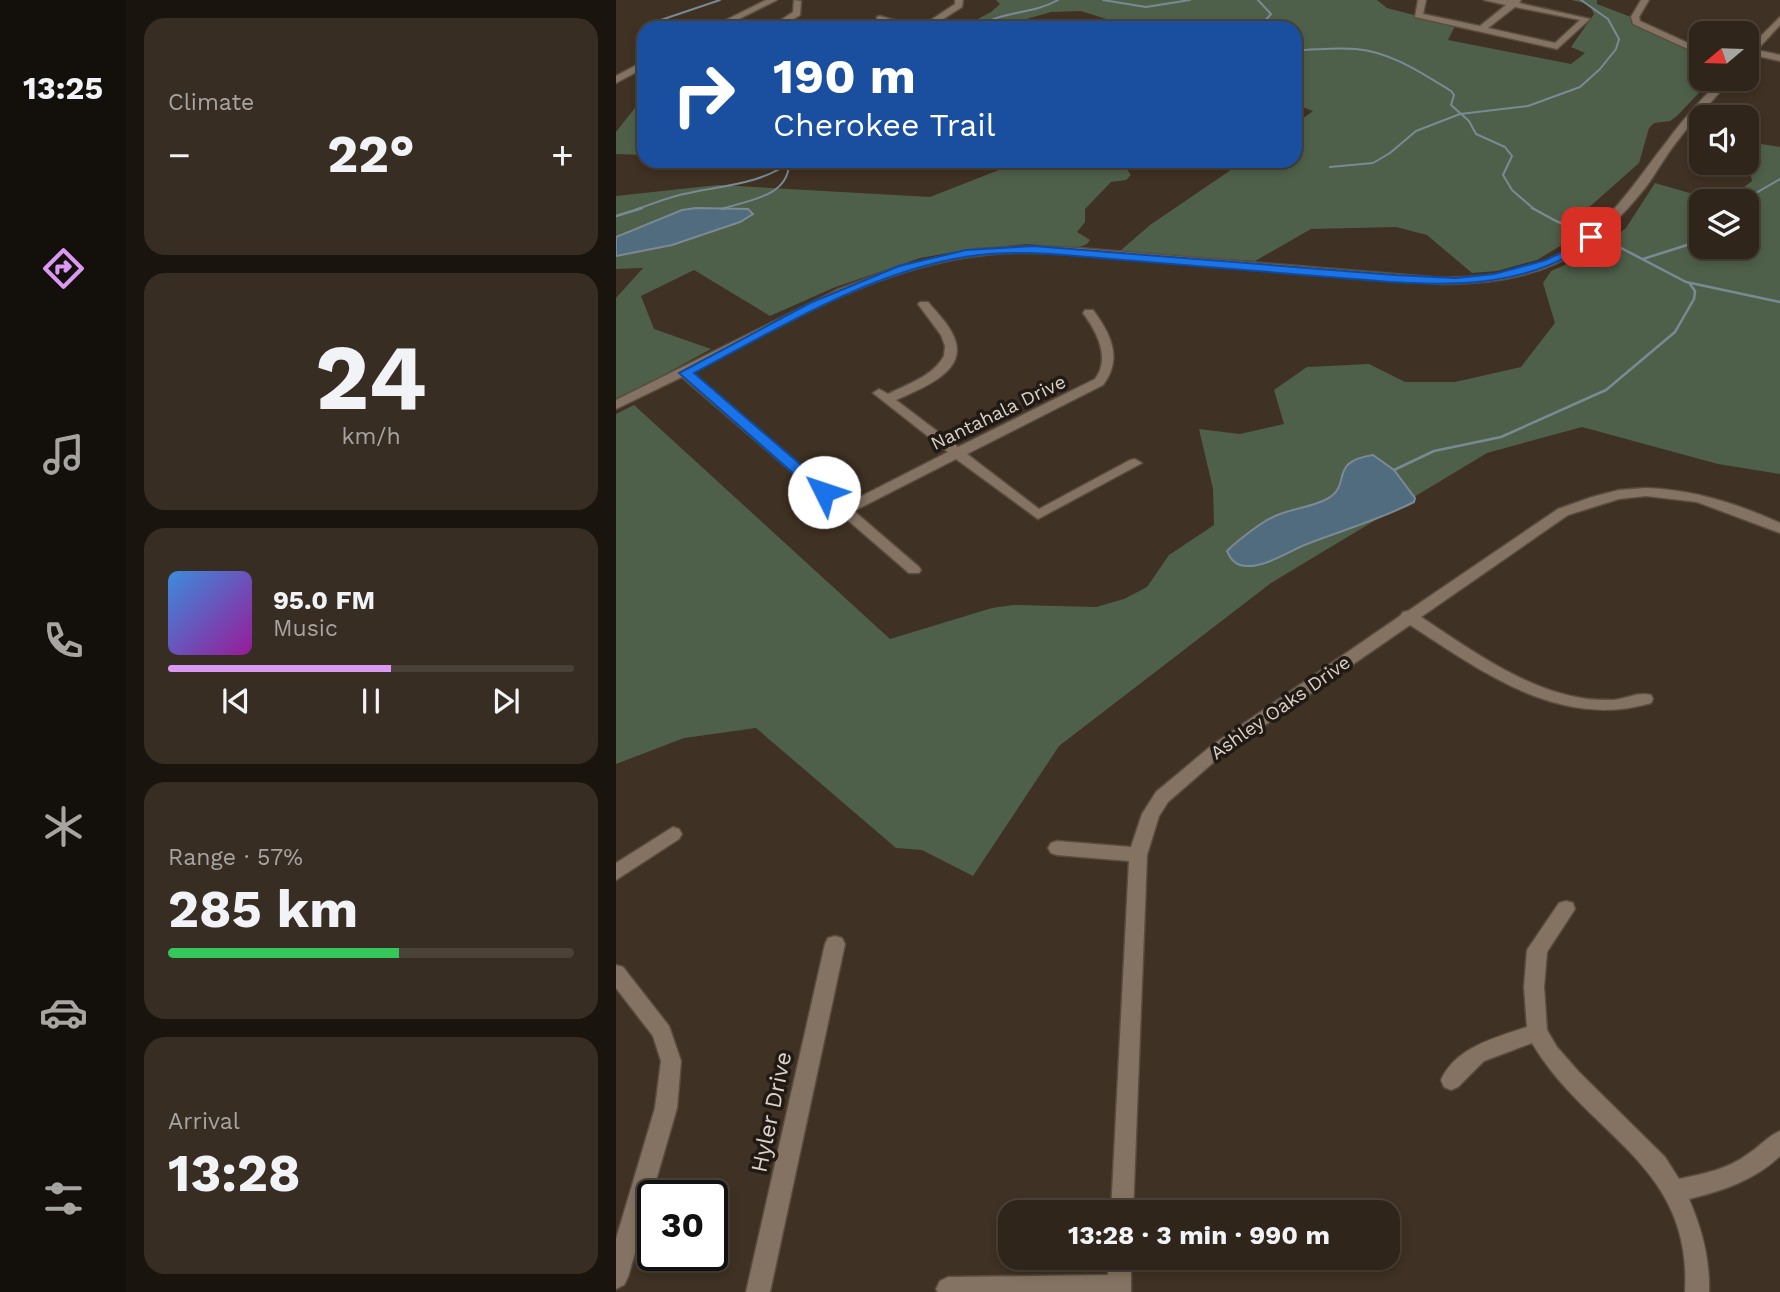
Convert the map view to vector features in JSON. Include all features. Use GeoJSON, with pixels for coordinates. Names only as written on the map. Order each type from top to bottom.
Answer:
{"type":"FeatureCollection","features":[{"type":"Feature","properties":{"kind":"street"},"geometry":{"type":"LineString","coordinates":[[728,21],[772,0]]}},
{"type":"Feature","properties":{"kind":"street"},"geometry":{"type":"LineString","coordinates":[[936,21],[952,12],[959,5],[959,0]]}},
{"type":"Feature","properties":{"kind":"street"},"geometry":{"type":"LineString","coordinates":[[1422,0],[1418,15],[1557,46],[1586,19],[1515,2],[1488,0]]}},
{"type":"Feature","properties":{"kind":"street"},"geometry":{"type":"LineString","coordinates":[[1645,0],[1635,17],[1636,22],[1689,46]]}},
{"type":"Feature","properties":{"kind":"street"},"geometry":{"type":"LineString","coordinates":[[784,21],[797,13],[797,1]]}},
{"type":"Feature","properties":{"kind":"street"},"geometry":{"type":"LineString","coordinates":[[1482,29],[1515,2]]}},
{"type":"Feature","properties":{"kind":"street"},"geometry":{"type":"LineString","coordinates":[[880,19],[887,21]]}},
{"type":"Feature","properties":{"kind":"street"},"geometry":{"type":"LineString","coordinates":[[1759,44],[1780,20]]}},
{"type":"Feature","properties":{"kind":"street"},"geometry":{"type":"LineString","coordinates":[[1759,56],[1780,58]]}},
{"type":"Feature","properties":{"kind":"street"},"geometry":{"type":"LineString","coordinates":[[616,80],[637,68]]}},
{"type":"Feature","properties":{"kind":"street"},"geometry":{"type":"LineString","coordinates":[[616,405],[685,373],[841,292],[921,262],[966,253],[1034,249],[1077,251],[1395,279],[1456,281],[1525,270],[1561,258],[1602,227],[1635,192],[1676,135],[1715,91]]}},
{"type":"Feature","properties":{"kind":"street"},"geometry":{"type":"LineString","coordinates":[[925,304],[948,338],[951,346],[949,359],[930,377],[883,396],[1038,515],[1135,463]]}},
{"type":"Feature","properties":{"kind":"street","name":"Nantahala Drive"},"geometry":{"type":"LineString","coordinates":[[844,510],[1093,387],[1105,376],[1108,369],[1108,351],[1098,325],[1089,313]]}},
{"type":"Feature","properties":{"kind":"street"},"geometry":{"type":"LineString","coordinates":[[685,373],[914,570]]}},
{"type":"Feature","properties":{"kind":"street","name":"Ashley Oaks Drive"},"geometry":{"type":"LineString","coordinates":[[1123,1200],[1138,855],[1151,814],[1176,783],[1216,750],[1563,512],[1599,497],[1639,490],[1677,494],[1746,514],[1780,528]]}},
{"type":"Feature","properties":{"kind":"street"},"geometry":{"type":"LineString","coordinates":[[1408,616],[1535,692],[1609,708],[1645,699]]}},
{"type":"Feature","properties":{"kind":"street"},"geometry":{"type":"LineString","coordinates":[[616,873],[673,834]]}},
{"type":"Feature","properties":{"kind":"street"},"geometry":{"type":"LineString","coordinates":[[1057,848],[1138,855]]}},
{"type":"Feature","properties":{"kind":"street"},"geometry":{"type":"LineString","coordinates":[[1566,909],[1537,950],[1534,987],[1537,1032],[1550,1054],[1572,1079],[1657,1164],[1674,1191],[1690,1227],[1698,1273],[1697,1292]]}},
{"type":"Feature","properties":{"kind":"street","name":"Hyler Drive"},"geometry":{"type":"LineString","coordinates":[[758,1292],[835,944]]}},
{"type":"Feature","properties":{"kind":"street"},"geometry":{"type":"LineString","coordinates":[[616,974],[662,1032],[671,1061],[671,1077],[666,1108],[616,1277]]}},
{"type":"Feature","properties":{"kind":"street"},"geometry":{"type":"LineString","coordinates":[[1451,1080],[1477,1055],[1537,1032]]}},
{"type":"Feature","properties":{"kind":"street"},"geometry":{"type":"LineString","coordinates":[[1674,1191],[1738,1174],[1761,1161],[1780,1142]]}},
{"type":"Feature","properties":{"kind":"street"},"geometry":{"type":"LineString","coordinates":[[948,1289],[1119,1290],[1120,1270]]}},
{"type":"Feature","properties":{"kind":"green space"},"geometry":{"type":"Polygon","coordinates":[[[996,0],[1377,0],[1387,8],[1455,26],[1448,40],[1571,64],[1585,53],[1571,47],[1594,14],[1589,4],[1571,0],[1597,0],[1597,4],[1631,17],[1633,22],[1689,48],[1689,91],[1701,91],[1677,116],[1670,121],[1654,123],[1649,128],[1639,163],[1586,210],[1570,240],[1537,260],[1497,271],[1472,273],[1427,235],[1396,227],[1311,229],[1255,261],[1135,253],[1120,251],[1150,225],[1234,168],[1302,168],[1302,119],[1313,111],[1302,107],[1302,21],[1112,21],[1081,11],[1051,12],[1022,21],[974,21],[1000,4],[996,0]]]}},
{"type":"Feature","properties":{"kind":"green space"},"geometry":{"type":"Polygon","coordinates":[[[637,105],[637,155],[616,154],[616,132],[637,105]]]}},
{"type":"Feature","properties":{"kind":"green space"},"geometry":{"type":"Polygon","coordinates":[[[1759,144],[1780,147],[1780,474],[1718,464],[1582,427],[1487,453],[1271,583],[1059,746],[973,876],[922,850],[896,848],[756,728],[684,738],[616,764],[616,414],[634,405],[890,639],[992,608],[1013,605],[1096,607],[1124,599],[1147,587],[1169,555],[1214,525],[1213,489],[1199,429],[1240,434],[1284,424],[1274,390],[1307,367],[1369,364],[1405,382],[1455,382],[1521,367],[1555,323],[1543,283],[1551,271],[1597,251],[1626,228],[1655,183],[1689,193],[1689,259],[1759,259],[1759,189],[1742,189],[1752,181],[1751,175],[1759,175],[1759,144]]]}},
{"type":"Feature","properties":{"kind":"green space"},"geometry":{"type":"Polygon","coordinates":[[[1004,168],[1126,168],[1131,175],[1126,180],[1111,182],[1085,209],[1085,222],[1077,232],[1090,240],[1077,248],[1027,244],[920,258],[833,288],[770,316],[694,270],[641,296],[654,329],[711,349],[616,401],[616,298],[643,268],[616,269],[616,256],[672,245],[740,222],[748,209],[689,208],[616,237],[616,196],[718,185],[930,197],[1004,168]]]}},
{"type":"Feature","properties":{"kind":"water"},"geometry":{"type":"Polygon","coordinates":[[[748,209],[753,214],[740,222],[672,245],[616,256],[616,237],[682,210],[748,209]]]}},
{"type":"Feature","properties":{"kind":"water"},"geometry":{"type":"Polygon","coordinates":[[[1373,455],[1394,470],[1415,498],[1414,502],[1262,564],[1243,566],[1230,557],[1227,551],[1252,530],[1280,514],[1327,499],[1339,487],[1345,468],[1350,463],[1373,455]]]}},
{"type":"Feature","properties":{"kind":"waterway"},"geometry":{"type":"LineString","coordinates":[[658,21],[720,0]]}},
{"type":"Feature","properties":{"kind":"waterway"},"geometry":{"type":"LineString","coordinates":[[988,21],[1058,0]]}},
{"type":"Feature","properties":{"kind":"waterway"},"geometry":{"type":"LineString","coordinates":[[1103,0],[1146,7],[1190,0]]}},
{"type":"Feature","properties":{"kind":"waterway"},"geometry":{"type":"LineString","coordinates":[[1258,0],[1271,14],[1265,21]]}},
{"type":"Feature","properties":{"kind":"waterway"},"geometry":{"type":"LineString","coordinates":[[1461,114],[1528,106],[1580,87],[1600,69],[1616,49],[1619,39],[1608,19],[1581,0]]}},
{"type":"Feature","properties":{"kind":"waterway"},"geometry":{"type":"LineString","coordinates":[[1302,50],[1341,48],[1382,54],[1406,64],[1451,91],[1454,95],[1451,105],[1461,114]]}},
{"type":"Feature","properties":{"kind":"waterway"},"geometry":{"type":"LineString","coordinates":[[1330,167],[1373,163],[1390,153],[1416,131],[1461,114]]}},
{"type":"Feature","properties":{"kind":"waterway"},"geometry":{"type":"LineString","coordinates":[[1461,114],[1469,121],[1476,134],[1505,147],[1512,156],[1503,175],[1512,190],[1534,209]]}},
{"type":"Feature","properties":{"kind":"waterway"},"geometry":{"type":"LineString","coordinates":[[637,209],[676,196],[756,179],[782,168]]}},
{"type":"Feature","properties":{"kind":"waterway"},"geometry":{"type":"LineString","coordinates":[[726,208],[722,209],[774,191],[787,176],[788,168]]}},
{"type":"Feature","properties":{"kind":"waterway"},"geometry":{"type":"LineString","coordinates":[[1759,191],[1780,179]]}},
{"type":"Feature","properties":{"kind":"waterway"},"geometry":{"type":"LineString","coordinates":[[616,216],[642,208]]}},
{"type":"Feature","properties":{"kind":"waterway"},"geometry":{"type":"LineString","coordinates":[[1532,208],[1623,249],[1686,282],[1780,302]]}},
{"type":"Feature","properties":{"kind":"waterway"},"geometry":{"type":"LineString","coordinates":[[1643,259],[1689,244]]}},
{"type":"Feature","properties":{"kind":"waterway"},"geometry":{"type":"LineString","coordinates":[[1394,470],[1434,451],[1501,437],[1606,390],[1675,332],[1694,299],[1695,291],[1690,284]]}},
{"type":"Feature","properties":{"kind":"route"},"geometry":{"type":"LineString","coordinates":[[824,492],[685,373],[841,292],[921,262],[966,253],[1034,249],[1395,279],[1456,281],[1516,273],[1550,263],[1569,254],[1591,237]]}}]}
